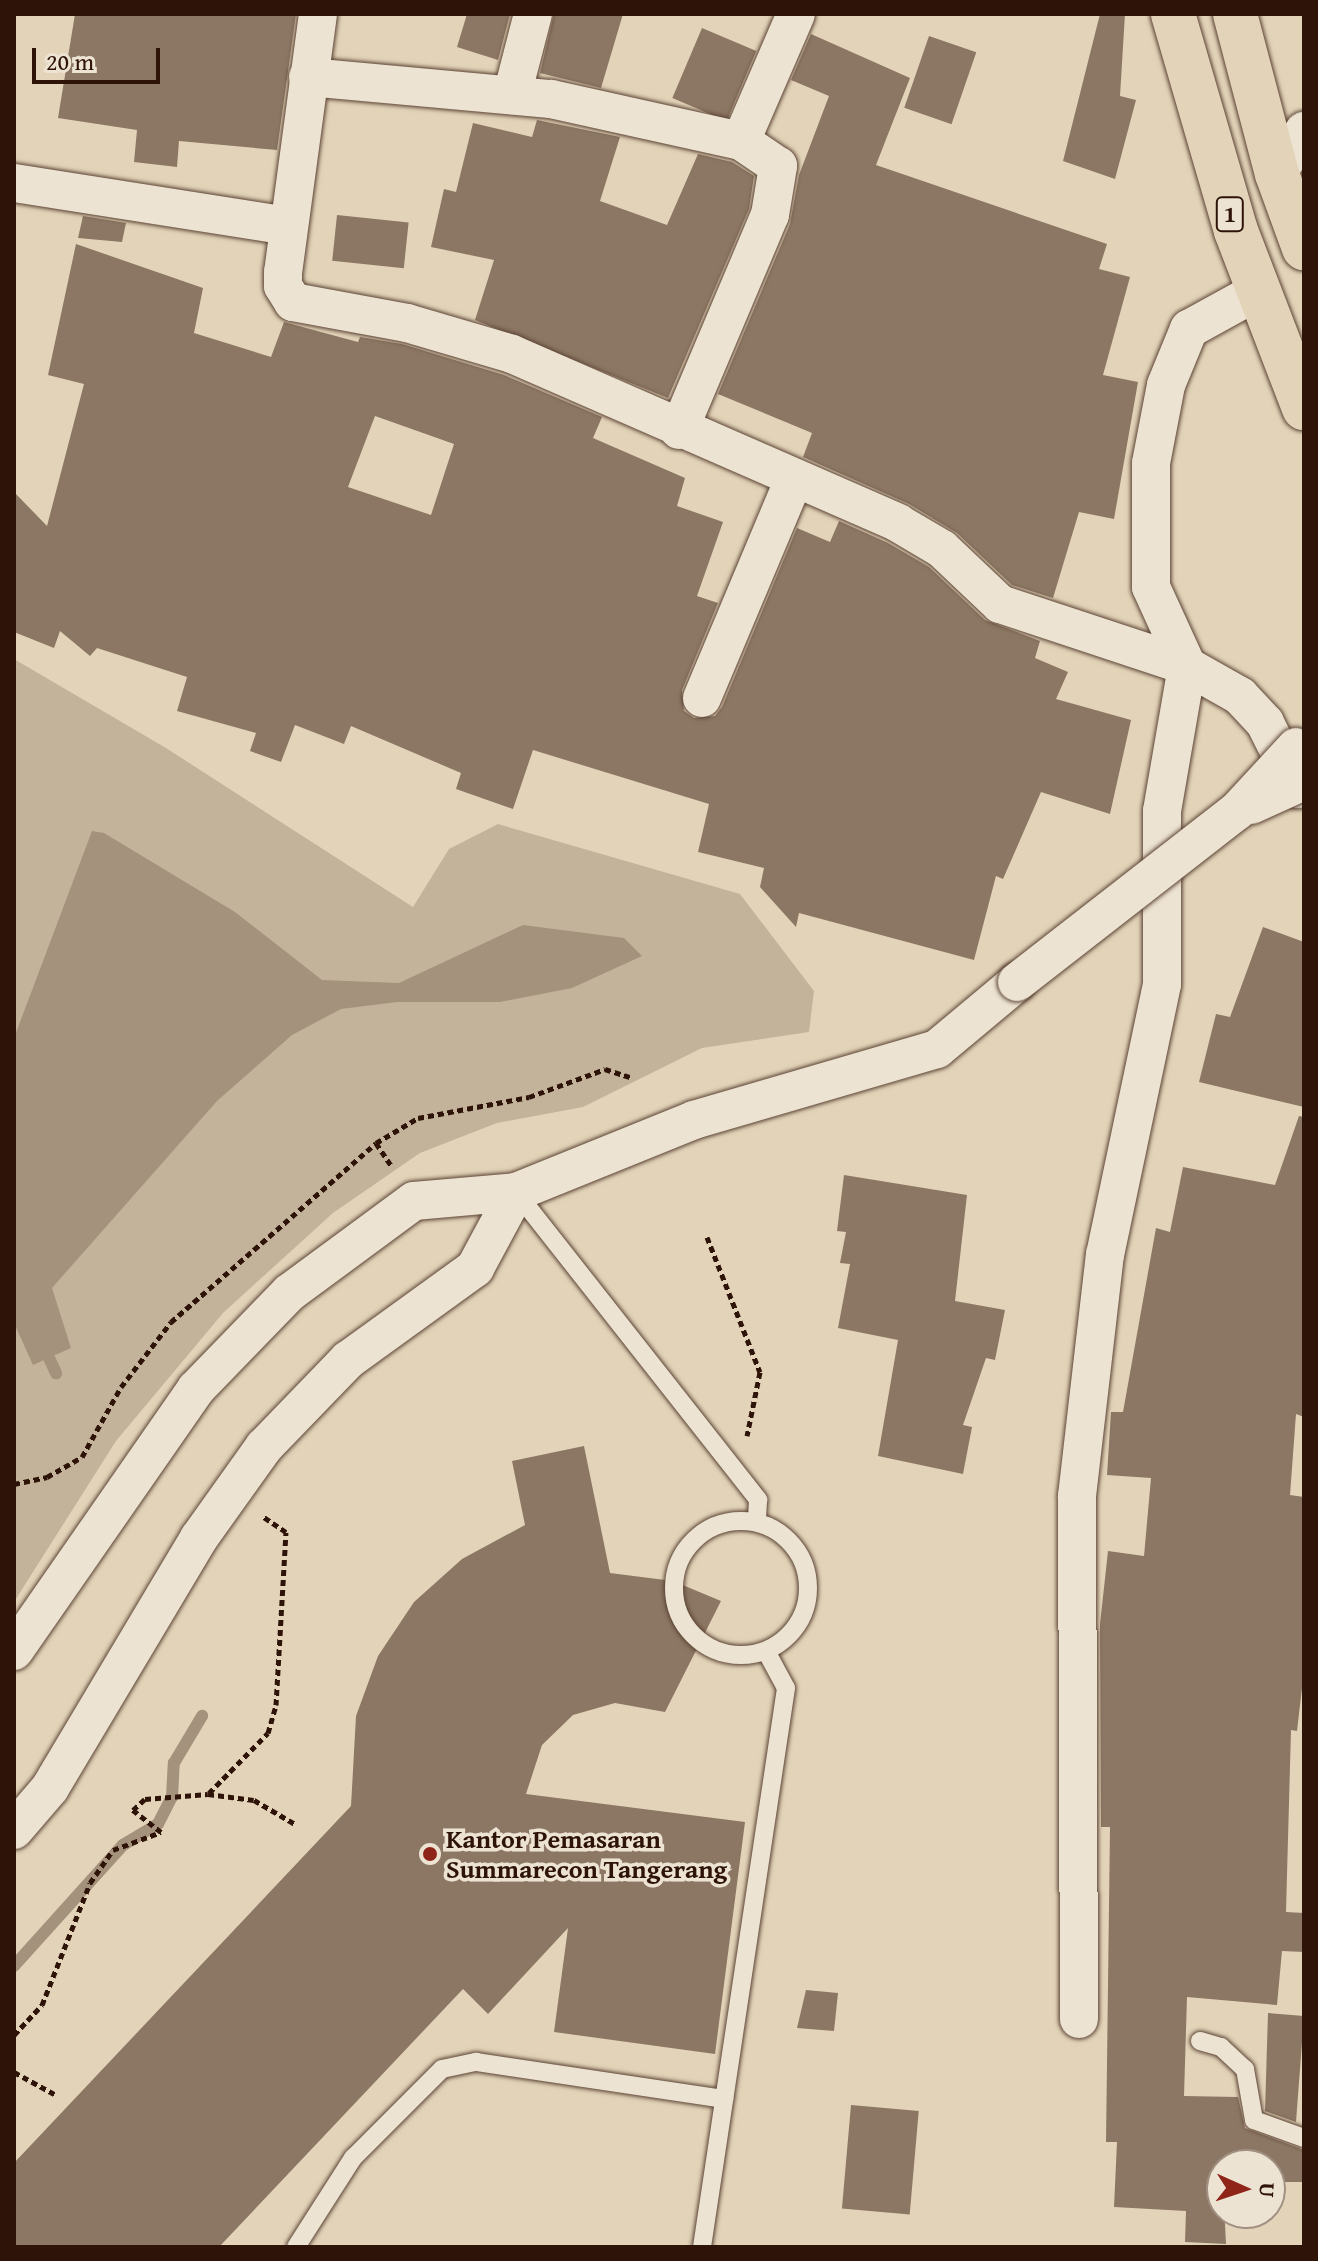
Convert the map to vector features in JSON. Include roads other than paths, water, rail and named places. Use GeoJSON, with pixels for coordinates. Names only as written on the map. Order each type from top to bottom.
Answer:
{"type":"FeatureCollection","features":[{"type":"Feature","properties":{"kind":"highway","name":"1"},"geometry":{"type":"LineString","coordinates":[[1173,14],[1258,291],[1304,408]]}},
{"type":"Feature","properties":{"kind":"highway","name":"1"},"geometry":{"type":"LineString","coordinates":[[1235,14],[1277,174],[1304,248]]}},
{"type":"Feature","properties":{"kind":"street"},"geometry":{"type":"LineString","coordinates":[[318,14],[283,286],[293,302],[407,323],[512,354],[794,479],[942,549],[1000,604],[1187,666],[1240,696],[1265,723],[1304,800]]}},
{"type":"Feature","properties":{"kind":"street"},"geometry":{"type":"LineString","coordinates":[[512,95],[533,14]]}},
{"type":"Feature","properties":{"kind":"street"},"geometry":{"type":"LineString","coordinates":[[741,141],[796,14]]}},
{"type":"Feature","properties":{"kind":"street"},"geometry":{"type":"LineString","coordinates":[[308,77],[512,95],[741,141],[775,161],[779,180],[679,430]]}},
{"type":"Feature","properties":{"kind":"street"},"geometry":{"type":"LineString","coordinates":[[1277,174],[1304,131]]}},
{"type":"Feature","properties":{"kind":"street"},"geometry":{"type":"LineString","coordinates":[[14,183],[289,226]]}},
{"type":"Feature","properties":{"kind":"street"},"geometry":{"type":"LineString","coordinates":[[1079,2019],[1077,1496],[1105,1255],[1162,984],[1162,811],[1187,666],[1151,587],[1151,463],[1163,401],[1189,329],[1258,291]]}},
{"type":"Feature","properties":{"kind":"street"},"geometry":{"type":"LineString","coordinates":[[702,698],[794,479]]}},
{"type":"Feature","properties":{"kind":"street"},"geometry":{"type":"LineString","coordinates":[[14,1651],[196,1389],[289,1293],[414,1201],[516,1192],[694,1120],[937,1049],[1017,982],[1237,811],[1301,756]]}},
{"type":"Feature","properties":{"kind":"street"},"geometry":{"type":"LineString","coordinates":[[14,1830],[50,1788],[230,1494],[264,1447],[348,1360],[475,1268],[516,1192]]}},
{"type":"Feature","properties":{"kind":"lane"},"geometry":{"type":"LineString","coordinates":[[516,1192],[758,1500],[757,1522]]}},
{"type":"Feature","properties":{"kind":"lane"},"geometry":{"type":"LineString","coordinates":[[726,1521],[757,1522],[782,1534],[800,1556],[808,1583],[804,1611],[789,1635],[766,1651],[734,1656],[705,1646],[683,1623],[673,1593],[678,1561],[697,1535],[726,1521]]}},
{"type":"Feature","properties":{"kind":"lane"},"geometry":{"type":"LineString","coordinates":[[702,2247],[786,1688],[766,1651]]}},
{"type":"Feature","properties":{"kind":"lane"},"geometry":{"type":"LineString","coordinates":[[1200,2041],[1221,2047],[1245,2069],[1254,2120],[1304,2138]]}},
{"type":"Feature","properties":{"kind":"lane"},"geometry":{"type":"LineString","coordinates":[[296,2247],[353,2158],[442,2069],[476,2062],[724,2099]]}},
{"type":"Feature","properties":{"kind":"waterway"},"geometry":{"type":"LineString","coordinates":[[49,1358],[56,1373]]}},
{"type":"Feature","properties":{"kind":"waterway"},"geometry":{"type":"LineString","coordinates":[[14,1966],[123,1845],[158,1824],[172,1797],[174,1763],[202,1716]]}},
{"type":"Feature","properties":{"kind":"place","name":"Kantor Pemasaran Summarecon Tangerang"},"geometry":{"type":"Point","coordinates":[430,1854]}}]}
